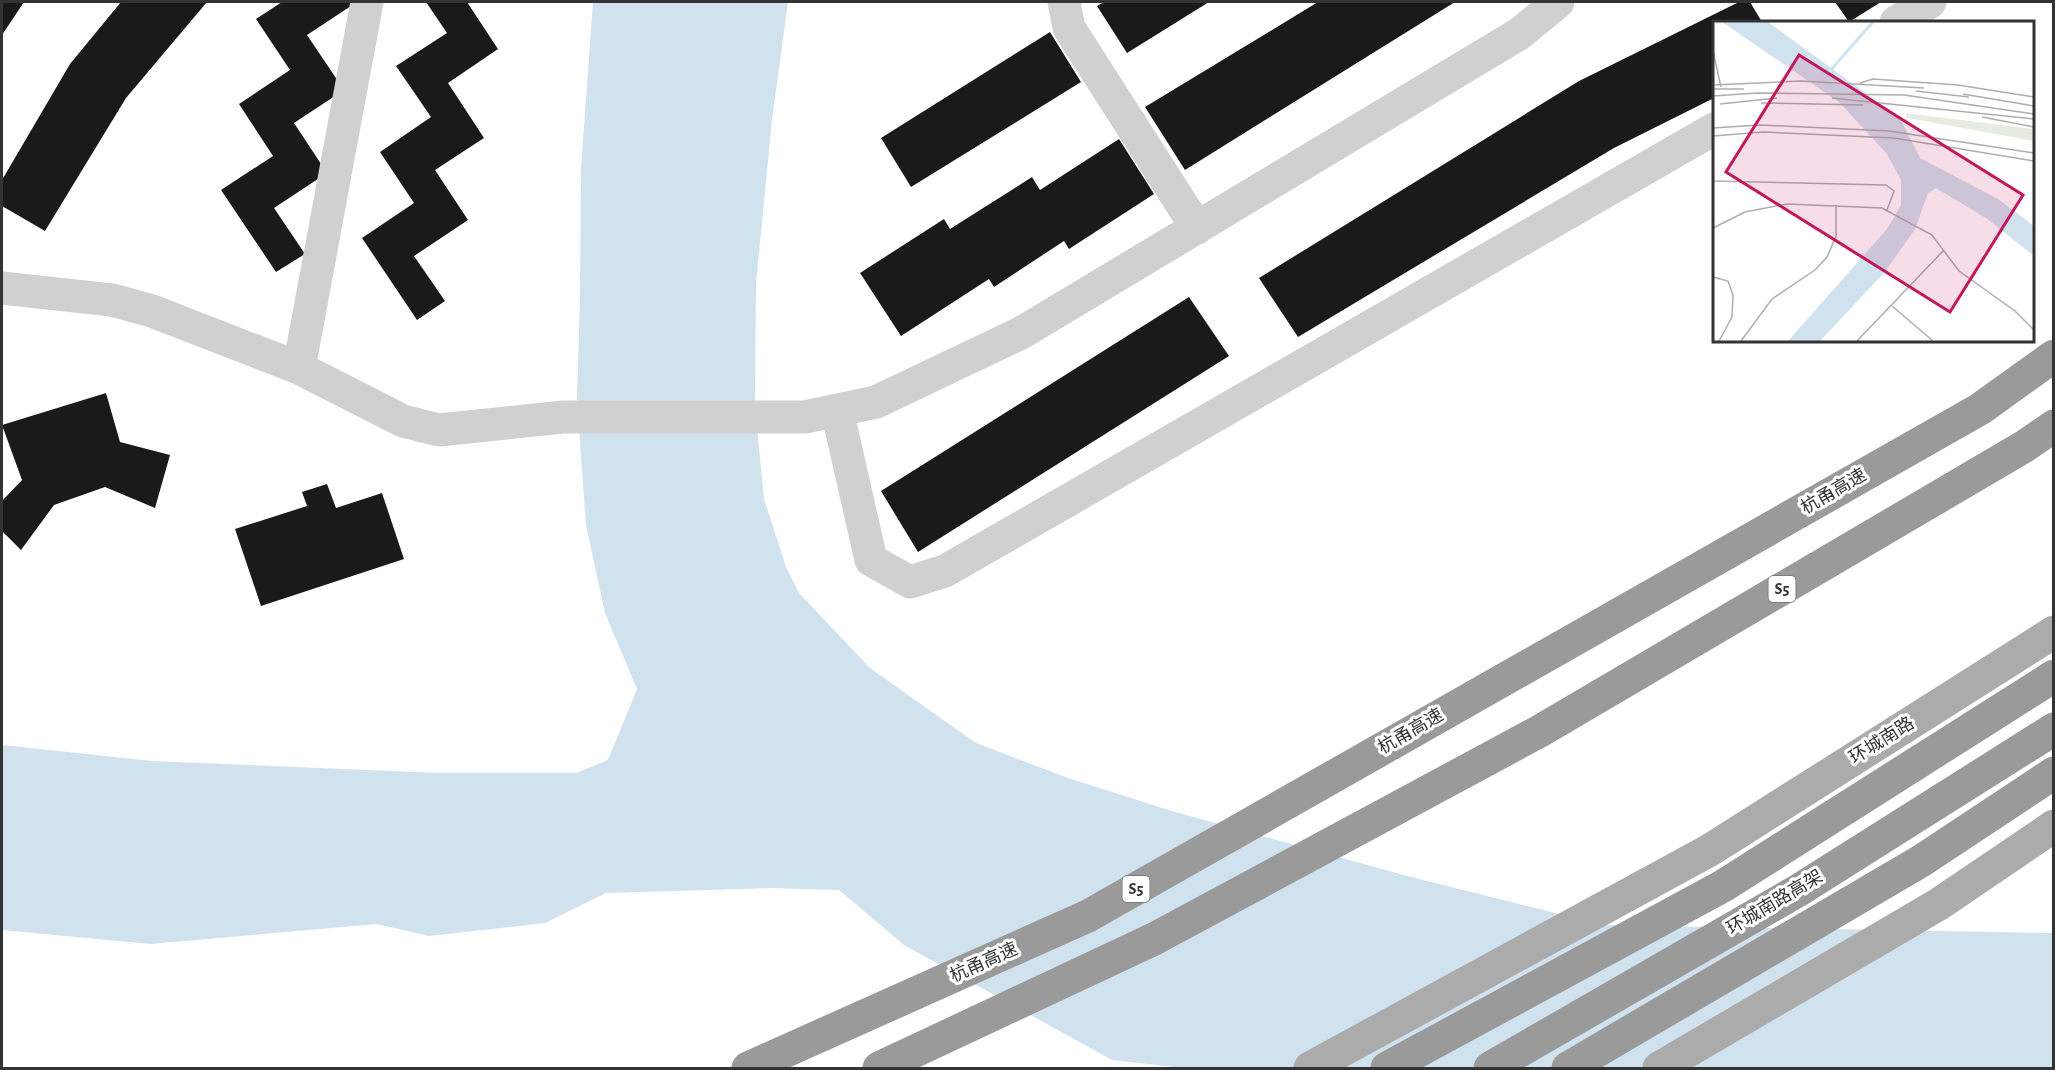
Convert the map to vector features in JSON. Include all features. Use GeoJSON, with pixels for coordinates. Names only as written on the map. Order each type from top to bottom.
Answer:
{"type":"FeatureCollection","features":[{"type":"Feature","properties":{"kind":"highway","name":"杭甬高速"},"geometry":{"type":"LineString","coordinates":[[748,1068],[1088,916],[1980,409],[2054,356]]}},
{"type":"Feature","properties":{"kind":"highway","name":"S5"},"geometry":{"type":"LineString","coordinates":[[879,1068],[1154,939],[1540,731],[2025,446],[2054,426]]}},
{"type":"Feature","properties":{"kind":"highway"},"geometry":{"type":"LineString","coordinates":[[1387,1068],[1724,886],[2054,676]]}},
{"type":"Feature","properties":{"kind":"highway","name":"环城南路高架"},"geometry":{"type":"LineString","coordinates":[[1490,1068],[1799,890],[2054,729]]}},
{"type":"Feature","properties":{"kind":"highway","name":"环城南路高架"},"geometry":{"type":"LineString","coordinates":[[1568,1068],[1921,861],[2054,773]]}},
{"type":"Feature","properties":{"kind":"main road","name":"环城南路"},"geometry":{"type":"LineString","coordinates":[[1310,1068],[1710,850],[2054,632]]}},
{"type":"Feature","properties":{"kind":"main road"},"geometry":{"type":"LineString","coordinates":[[1659,1068],[1939,904],[2054,826]]}},
{"type":"Feature","properties":{"kind":"street"},"geometry":{"type":"LineString","coordinates":[[299,368],[367,2]]}},
{"type":"Feature","properties":{"kind":"street"},"geometry":{"type":"LineString","coordinates":[[1064,2],[1069,28],[1197,228]]}},
{"type":"Feature","properties":{"kind":"street"},"geometry":{"type":"LineString","coordinates":[[2,288],[112,300],[152,311],[299,368],[403,421],[439,430],[563,417],[805,417],[876,402],[1021,333],[1519,34],[1558,2]]}},
{"type":"Feature","properties":{"kind":"street"},"geometry":{"type":"LineString","coordinates":[[1898,21],[1930,2]]}},
{"type":"Feature","properties":{"kind":"street"},"geometry":{"type":"LineString","coordinates":[[837,410],[871,560],[910,582],[945,571],[1713,130]]}},
{"type":"Feature","properties":{"kind":"water"},"geometry":{"type":"Polygon","coordinates":[[[593,2],[788,2],[772,119],[756,284],[755,408],[764,499],[786,567],[799,593],[870,668],[976,743],[1068,778],[1172,811],[1407,876],[1603,925],[2053,933],[2053,1068],[1183,1068],[1112,1060],[904,945],[839,890],[770,888],[606,893],[545,923],[429,936],[377,924],[150,944],[2,930],[2,745],[152,761],[438,773],[576,773],[608,760],[637,689],[605,613],[586,525],[577,401],[581,169],[593,2]]]}},
{"type":"Feature","properties":{"kind":"building"},"geometry":{"type":"Polygon","coordinates":[[[2,2],[24,2],[2,35],[2,2]]]}},
{"type":"Feature","properties":{"kind":"building"},"geometry":{"type":"Polygon","coordinates":[[[121,2],[207,2],[126,98],[45,231],[2,206],[2,180],[70,64],[121,2]]]}},
{"type":"Feature","properties":{"kind":"building"},"geometry":{"type":"Polygon","coordinates":[[[282,2],[357,2],[307,35],[344,90],[294,123],[327,173],[274,208],[305,254],[276,272],[221,190],[273,156],[239,104],[290,70],[256,19],[282,2]]]}},
{"type":"Feature","properties":{"kind":"building"},"geometry":{"type":"Polygon","coordinates":[[[426,2],[467,2],[498,49],[448,83],[484,138],[435,170],[468,220],[414,256],[445,301],[417,320],[362,238],[414,203],[380,152],[431,117],[396,66],[447,33],[426,2]]]}},
{"type":"Feature","properties":{"kind":"building"},"geometry":{"type":"Polygon","coordinates":[[[1104,2],[1209,2],[1127,53],[1097,6],[1104,2]]]}},
{"type":"Feature","properties":{"kind":"building"},"geometry":{"type":"Polygon","coordinates":[[[1318,2],[1455,2],[1185,170],[1145,107],[1318,2]]]}},
{"type":"Feature","properties":{"kind":"building"},"geometry":{"type":"Polygon","coordinates":[[[1739,2],[1750,2],[1761,21],[1713,21],[1713,98],[1614,148],[1298,337],[1259,278],[1579,81],[1739,2]]]}},
{"type":"Feature","properties":{"kind":"building"},"geometry":{"type":"Polygon","coordinates":[[[1835,2],[1881,2],[1851,21],[1835,2]]]}},
{"type":"Feature","properties":{"kind":"building"},"geometry":{"type":"Polygon","coordinates":[[[1050,32],[1081,82],[911,187],[881,138],[1050,32]]]}},
{"type":"Feature","properties":{"kind":"building"},"geometry":{"type":"Polygon","coordinates":[[[1119,139],[1154,194],[1069,249],[1064,241],[994,287],[989,279],[901,336],[860,273],[944,219],[950,229],[1032,177],[1040,190],[1119,139]]]}},
{"type":"Feature","properties":{"kind":"building"},"geometry":{"type":"Polygon","coordinates":[[[1189,297],[1229,356],[918,552],[881,491],[1189,297]]]}},
{"type":"Feature","properties":{"kind":"building"},"geometry":{"type":"Polygon","coordinates":[[[106,393],[120,442],[170,455],[155,508],[105,487],[54,505],[21,550],[2,531],[2,501],[22,480],[2,425],[106,393]]]}},
{"type":"Feature","properties":{"kind":"building"},"geometry":{"type":"Polygon","coordinates":[[[327,484],[336,508],[382,493],[404,559],[261,606],[235,529],[307,506],[302,492],[327,484]]]}}]}
